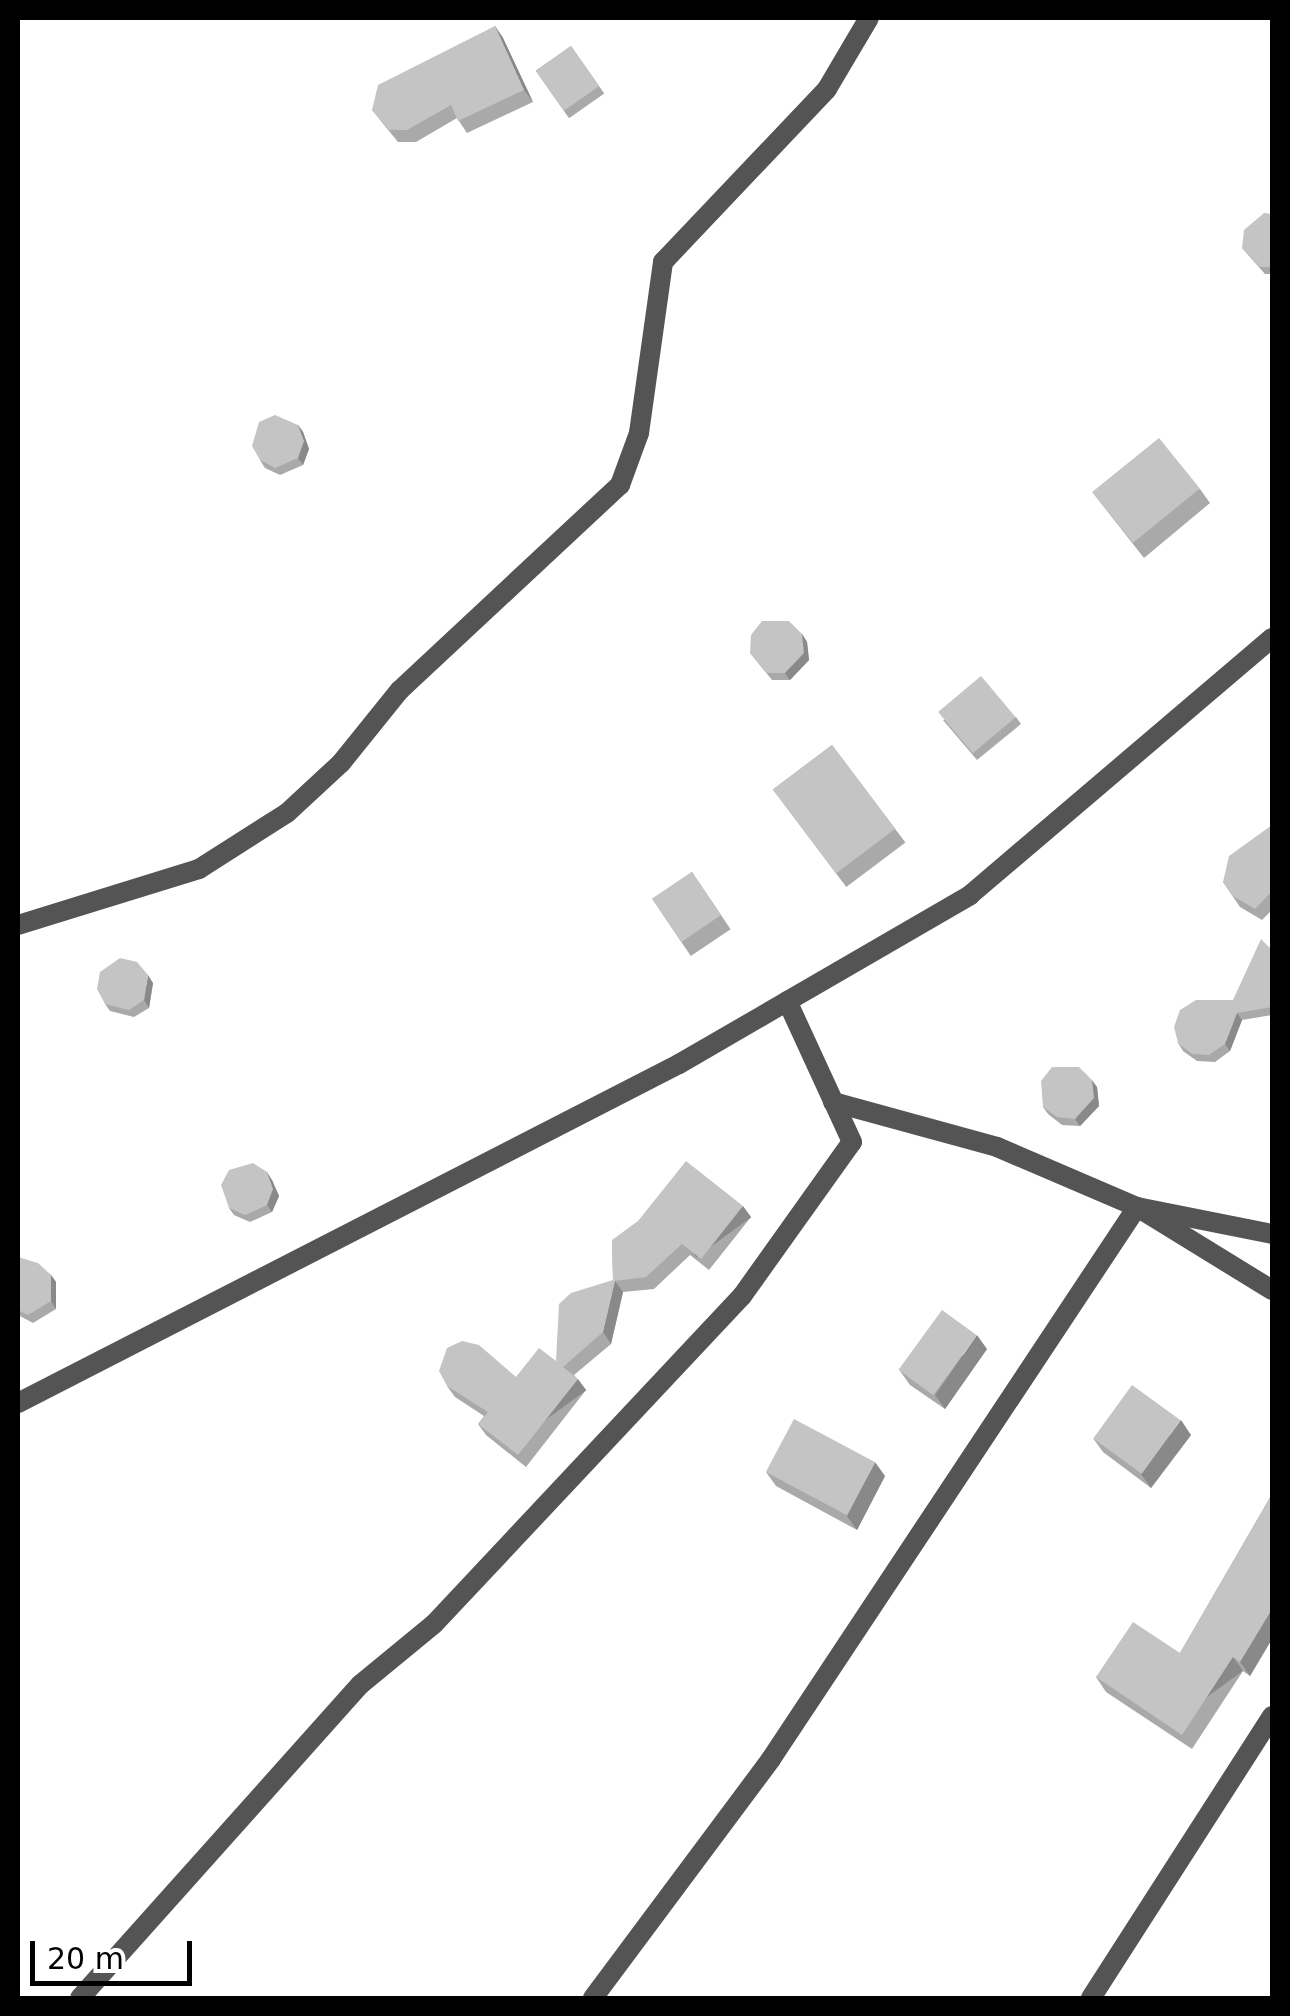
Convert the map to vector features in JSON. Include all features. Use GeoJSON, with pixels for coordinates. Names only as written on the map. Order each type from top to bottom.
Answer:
{"type":"FeatureCollection","features":[{"type":"Feature","properties":{"kind":"street"},"geometry":{"type":"LineString","coordinates":[[18,925],[199,869],[287,812],[342,763],[400,690],[479,611],[620,485],[639,433],[662,262],[827,89],[869,18]]}},
{"type":"Feature","properties":{"kind":"street"},"geometry":{"type":"LineString","coordinates":[[18,1403],[680,1064],[970,896],[1272,638]]}},
{"type":"Feature","properties":{"kind":"street"},"geometry":{"type":"LineString","coordinates":[[80,1998],[362,1684],[434,1624],[742,1296],[852,1142],[786,1002]]}},
{"type":"Feature","properties":{"kind":"street"},"geometry":{"type":"LineString","coordinates":[[833,1102],[997,1147],[1136,1207],[1272,1290]]}},
{"type":"Feature","properties":{"kind":"street"},"geometry":{"type":"LineString","coordinates":[[1136,1207],[1272,1234]]}},
{"type":"Feature","properties":{"kind":"street"},"geometry":{"type":"LineString","coordinates":[[594,1998],[771,1759],[1136,1207]]}},
{"type":"Feature","properties":{"kind":"street"},"geometry":{"type":"LineString","coordinates":[[1091,1998],[1272,1716]]}},
{"type":"Feature","properties":{"kind":"building"},"geometry":{"type":"Polygon","coordinates":[[[495,26],[524,90],[458,121],[451,105],[407,130],[389,130],[372,110],[378,85],[495,26]]]}},
{"type":"Feature","properties":{"kind":"building"},"geometry":{"type":"Polygon","coordinates":[[[571,46],[599,86],[564,111],[536,71],[571,46]]]}},
{"type":"Feature","properties":{"kind":"building"},"geometry":{"type":"Polygon","coordinates":[[[1264,213],[1272,214],[1272,267],[1260,267],[1242,248],[1244,230],[1264,213]]]}},
{"type":"Feature","properties":{"kind":"building"},"geometry":{"type":"Polygon","coordinates":[[[275,415],[298,425],[304,441],[298,458],[275,468],[260,460],[252,446],[259,422],[275,415]]]}},
{"type":"Feature","properties":{"kind":"building"},"geometry":{"type":"Polygon","coordinates":[[[1159,438],[1200,489],[1133,543],[1092,492],[1159,438]]]}},
{"type":"Feature","properties":{"kind":"building"},"geometry":{"type":"Polygon","coordinates":[[[762,621],[789,621],[802,634],[804,653],[785,673],[767,673],[750,653],[751,635],[762,621]]]}},
{"type":"Feature","properties":{"kind":"building"},"geometry":{"type":"Polygon","coordinates":[[[981,676],[1016,717],[973,753],[938,712],[981,676]]]}},
{"type":"Feature","properties":{"kind":"building"},"geometry":{"type":"Polygon","coordinates":[[[832,745],[895,829],[836,873],[773,790],[832,745]]]}},
{"type":"Feature","properties":{"kind":"building"},"geometry":{"type":"Polygon","coordinates":[[[1272,825],[1272,891],[1255,909],[1233,896],[1223,882],[1229,856],[1272,825]]]}},
{"type":"Feature","properties":{"kind":"building"},"geometry":{"type":"Polygon","coordinates":[[[692,872],[721,915],[681,942],[652,899],[692,872]]]}},
{"type":"Feature","properties":{"kind":"building"},"geometry":{"type":"Polygon","coordinates":[[[1261,939],[1272,950],[1272,1007],[1237,1013],[1225,1044],[1209,1055],[1192,1054],[1178,1043],[1174,1027],[1180,1010],[1196,1000],[1233,1000],[1261,939]]]}},
{"type":"Feature","properties":{"kind":"building"},"geometry":{"type":"Polygon","coordinates":[[[120,958],[137,962],[148,975],[144,1000],[129,1010],[105,1004],[97,989],[100,972],[120,958]]]}},
{"type":"Feature","properties":{"kind":"building"},"geometry":{"type":"Polygon","coordinates":[[[1052,1067],[1079,1067],[1092,1080],[1094,1098],[1075,1119],[1057,1117],[1043,1107],[1041,1081],[1052,1067]]]}},
{"type":"Feature","properties":{"kind":"building"},"geometry":{"type":"Polygon","coordinates":[[[686,1161],[743,1206],[701,1259],[682,1244],[646,1277],[615,1281],[603,1332],[563,1367],[578,1379],[518,1455],[478,1424],[488,1412],[447,1386],[439,1371],[447,1348],[462,1341],[479,1345],[516,1377],[539,1348],[556,1361],[559,1304],[571,1293],[613,1280],[612,1240],[638,1221],[686,1161]]]}},
{"type":"Feature","properties":{"kind":"building"},"geometry":{"type":"Polygon","coordinates":[[[253,1163],[267,1172],[273,1189],[267,1205],[245,1215],[229,1208],[221,1185],[229,1170],[253,1163]]]}},
{"type":"Feature","properties":{"kind":"building"},"geometry":{"type":"Polygon","coordinates":[[[18,1257],[38,1263],[51,1275],[51,1301],[28,1315],[18,1310],[18,1257]]]}},
{"type":"Feature","properties":{"kind":"building"},"geometry":{"type":"Polygon","coordinates":[[[942,1310],[977,1335],[933,1395],[899,1370],[942,1310]]]}},
{"type":"Feature","properties":{"kind":"building"},"geometry":{"type":"Polygon","coordinates":[[[1132,1385],[1181,1420],[1142,1474],[1093,1438],[1132,1385]]]}},
{"type":"Feature","properties":{"kind":"building"},"geometry":{"type":"Polygon","coordinates":[[[794,1419],[875,1462],[847,1515],[766,1472],[794,1419]]]}},
{"type":"Feature","properties":{"kind":"building"},"geometry":{"type":"Polygon","coordinates":[[[1272,1494],[1272,1609],[1240,1662],[1233,1657],[1182,1735],[1096,1677],[1133,1622],[1180,1653],[1272,1494]]]}}]}
